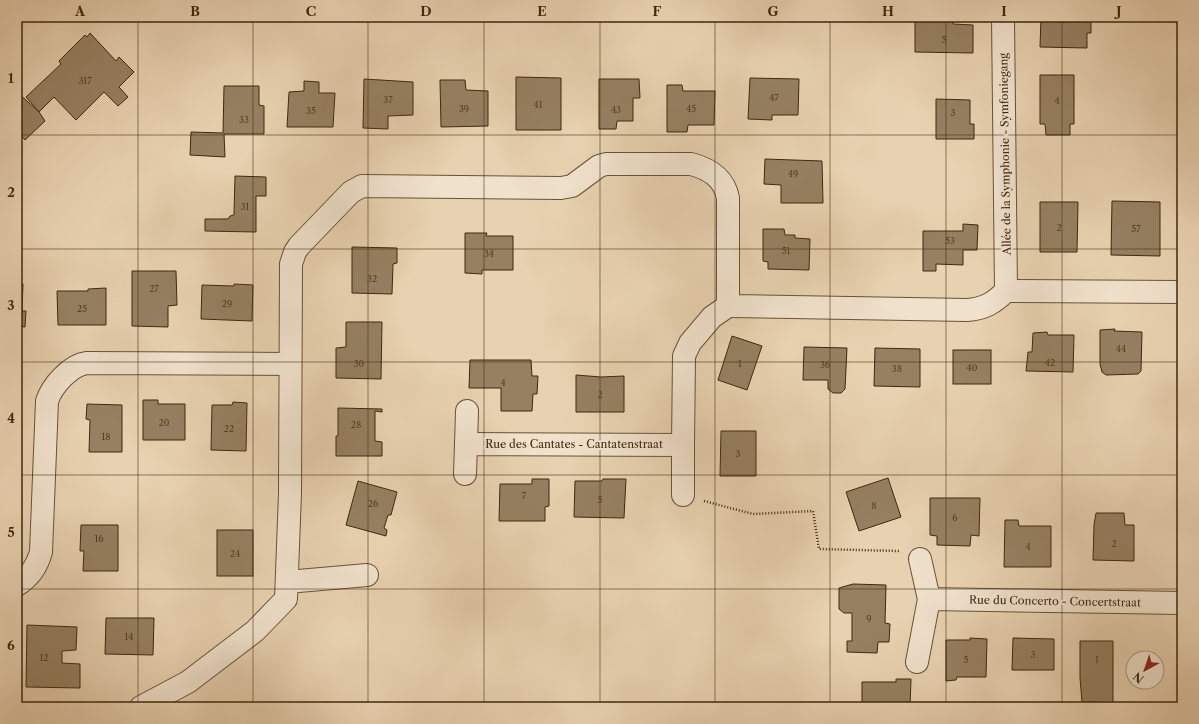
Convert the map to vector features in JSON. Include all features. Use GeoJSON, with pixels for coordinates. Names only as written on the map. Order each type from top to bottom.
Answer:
{"type":"FeatureCollection","features":[{"type":"Feature","properties":{"kind":"street","name":"Allée de la Symphonie - Symfoniegang"},"geometry":{"type":"LineString","coordinates":[[1003,17],[1006,291]]}},
{"type":"Feature","properties":{"kind":"street"},"geometry":{"type":"LineString","coordinates":[[141,707],[188,682],[255,630],[286,599],[290,493],[291,264],[295,252],[299,246],[351,192],[362,186],[561,188],[572,186],[599,166],[606,164],[691,164],[698,166],[719,178],[724,184],[728,198],[728,306]]}},
{"type":"Feature","properties":{"kind":"street"},"geometry":{"type":"LineString","coordinates":[[683,495],[684,356],[690,343],[712,317],[728,306],[967,310],[985,307],[998,299],[1006,291],[1182,292]]}},
{"type":"Feature","properties":{"kind":"street"},"geometry":{"type":"LineString","coordinates":[[17,584],[33,571],[39,560],[41,552],[47,401],[52,390],[71,369],[80,364],[87,363],[290,364]]}},
{"type":"Feature","properties":{"kind":"street"},"geometry":{"type":"LineString","coordinates":[[465,474],[467,411]]}},
{"type":"Feature","properties":{"kind":"street","name":"Rue des Cantates - Cantatenstraat"},"geometry":{"type":"LineString","coordinates":[[466,444],[683,445]]}},
{"type":"Feature","properties":{"kind":"street"},"geometry":{"type":"LineString","coordinates":[[918,662],[928,599],[920,559]]}},
{"type":"Feature","properties":{"kind":"street"},"geometry":{"type":"LineString","coordinates":[[286,582],[367,575]]}},
{"type":"Feature","properties":{"kind":"street","name":"Rue du Concerto - Concertstraat"},"geometry":{"type":"LineString","coordinates":[[928,599],[1182,603]]}},
{"type":"Feature","properties":{"kind":"path"},"geometry":{"type":"LineString","coordinates":[[683,495],[753,514],[813,511],[819,549],[913,551],[920,559]]}},
{"type":"Feature","properties":{"kind":"building"},"geometry":{"type":"Polygon","coordinates":[[[915,17],[953,17],[953,24],[973,25],[973,53],[915,52],[915,17]]]}},
{"type":"Feature","properties":{"kind":"building"},"geometry":{"type":"Polygon","coordinates":[[[1041,17],[1091,17],[1091,33],[1087,33],[1087,48],[1040,47],[1041,17]]]}},
{"type":"Feature","properties":{"kind":"building"},"geometry":{"type":"Polygon","coordinates":[[[90,33],[116,61],[119,57],[134,72],[119,87],[128,97],[118,106],[104,92],[76,120],[54,97],[39,112],[26,97],[61,64],[59,61],[85,35],[87,37],[90,33]]]}},
{"type":"Feature","properties":{"kind":"building"},"geometry":{"type":"Polygon","coordinates":[[[1040,75],[1074,75],[1074,124],[1070,124],[1070,135],[1046,135],[1045,124],[1040,124],[1040,75]]]}},
{"type":"Feature","properties":{"kind":"building"},"geometry":{"type":"Polygon","coordinates":[[[516,77],[561,78],[561,130],[516,130],[516,77]]]}},
{"type":"Feature","properties":{"kind":"building"},"geometry":{"type":"Polygon","coordinates":[[[750,78],[799,79],[798,115],[772,115],[772,120],[748,119],[750,78]]]}},
{"type":"Feature","properties":{"kind":"building"},"geometry":{"type":"Polygon","coordinates":[[[364,79],[413,82],[413,115],[388,116],[388,129],[363,128],[364,79]]]}},
{"type":"Feature","properties":{"kind":"building"},"geometry":{"type":"Polygon","coordinates":[[[599,79],[639,79],[640,98],[633,98],[633,121],[617,121],[616,129],[599,129],[599,79]]]}},
{"type":"Feature","properties":{"kind":"building"},"geometry":{"type":"Polygon","coordinates":[[[440,80],[465,80],[466,90],[488,91],[488,126],[441,127],[440,80]]]}},
{"type":"Feature","properties":{"kind":"building"},"geometry":{"type":"Polygon","coordinates":[[[304,81],[319,82],[319,93],[335,93],[333,127],[287,127],[289,92],[304,91],[304,81]]]}},
{"type":"Feature","properties":{"kind":"building"},"geometry":{"type":"Polygon","coordinates":[[[667,85],[682,85],[683,91],[715,91],[714,125],[688,125],[687,132],[667,132],[667,85]]]}},
{"type":"Feature","properties":{"kind":"building"},"geometry":{"type":"Polygon","coordinates":[[[224,86],[259,86],[259,105],[264,106],[264,134],[224,134],[225,157],[190,155],[191,132],[223,133],[224,86]]]}},
{"type":"Feature","properties":{"kind":"building"},"geometry":{"type":"Polygon","coordinates":[[[17,92],[39,112],[45,121],[25,140],[17,131],[17,92]]]}},
{"type":"Feature","properties":{"kind":"building"},"geometry":{"type":"Polygon","coordinates":[[[936,99],[970,100],[970,124],[974,124],[974,139],[936,139],[936,99]]]}},
{"type":"Feature","properties":{"kind":"building"},"geometry":{"type":"Polygon","coordinates":[[[765,159],[822,161],[823,203],[781,203],[781,185],[764,184],[765,159]]]}},
{"type":"Feature","properties":{"kind":"building"},"geometry":{"type":"Polygon","coordinates":[[[235,176],[266,177],[266,196],[256,196],[256,232],[205,231],[205,219],[228,219],[230,216],[234,215],[235,176]]]}},
{"type":"Feature","properties":{"kind":"building"},"geometry":{"type":"Polygon","coordinates":[[[1112,201],[1160,202],[1160,256],[1111,255],[1112,201]]]}},
{"type":"Feature","properties":{"kind":"building"},"geometry":{"type":"Polygon","coordinates":[[[1040,202],[1078,202],[1077,252],[1040,252],[1040,202]]]}},
{"type":"Feature","properties":{"kind":"building"},"geometry":{"type":"Polygon","coordinates":[[[963,224],[978,225],[977,250],[963,250],[963,265],[936,264],[936,271],[923,271],[923,231],[963,231],[963,224]]]}},
{"type":"Feature","properties":{"kind":"building"},"geometry":{"type":"Polygon","coordinates":[[[763,229],[784,229],[785,235],[795,235],[795,238],[810,239],[809,270],[768,269],[768,262],[763,261],[763,229]]]}},
{"type":"Feature","properties":{"kind":"building"},"geometry":{"type":"Polygon","coordinates":[[[465,233],[487,233],[486,236],[513,236],[513,270],[482,270],[482,274],[465,273],[465,233]]]}},
{"type":"Feature","properties":{"kind":"building"},"geometry":{"type":"Polygon","coordinates":[[[352,247],[397,248],[397,263],[393,264],[392,294],[352,293],[352,247]]]}},
{"type":"Feature","properties":{"kind":"building"},"geometry":{"type":"Polygon","coordinates":[[[132,271],[176,271],[177,305],[168,306],[168,327],[132,326],[132,271]]]}},
{"type":"Feature","properties":{"kind":"building"},"geometry":{"type":"Polygon","coordinates":[[[17,283],[23,284],[22,311],[26,311],[25,327],[17,326],[17,283]]]}},
{"type":"Feature","properties":{"kind":"building"},"geometry":{"type":"Polygon","coordinates":[[[234,284],[253,285],[252,321],[201,319],[202,285],[234,286],[234,284]]]}},
{"type":"Feature","properties":{"kind":"building"},"geometry":{"type":"Polygon","coordinates":[[[106,288],[106,325],[58,325],[57,291],[88,291],[88,289],[106,288]]]}},
{"type":"Feature","properties":{"kind":"building"},"geometry":{"type":"Polygon","coordinates":[[[346,322],[382,322],[381,379],[336,378],[336,348],[346,347],[346,322]]]}},
{"type":"Feature","properties":{"kind":"building"},"geometry":{"type":"Polygon","coordinates":[[[1115,329],[1114,331],[1142,332],[1141,371],[1138,374],[1106,375],[1102,372],[1100,364],[1100,330],[1115,329]]]}},
{"type":"Feature","properties":{"kind":"building"},"geometry":{"type":"Polygon","coordinates":[[[1047,332],[1048,335],[1074,335],[1073,372],[1026,371],[1028,352],[1032,352],[1033,333],[1047,332]]]}},
{"type":"Feature","properties":{"kind":"building"},"geometry":{"type":"Polygon","coordinates":[[[732,336],[762,346],[747,390],[718,380],[732,336]]]}},
{"type":"Feature","properties":{"kind":"building"},"geometry":{"type":"Polygon","coordinates":[[[804,347],[847,348],[845,389],[841,393],[833,393],[828,389],[828,380],[803,380],[804,347]]]}},
{"type":"Feature","properties":{"kind":"building"},"geometry":{"type":"Polygon","coordinates":[[[875,348],[920,349],[920,387],[874,386],[875,348]]]}},
{"type":"Feature","properties":{"kind":"building"},"geometry":{"type":"Polygon","coordinates":[[[953,350],[991,350],[991,384],[953,384],[953,350]]]}},
{"type":"Feature","properties":{"kind":"building"},"geometry":{"type":"Polygon","coordinates":[[[470,360],[531,360],[532,376],[538,376],[537,394],[533,394],[532,411],[501,411],[501,388],[469,388],[470,360]]]}},
{"type":"Feature","properties":{"kind":"building"},"geometry":{"type":"Polygon","coordinates":[[[576,375],[601,377],[624,376],[624,412],[576,412],[576,375]]]}},
{"type":"Feature","properties":{"kind":"building"},"geometry":{"type":"Polygon","coordinates":[[[143,400],[158,400],[158,404],[185,404],[185,440],[143,440],[143,400]]]}},
{"type":"Feature","properties":{"kind":"building"},"geometry":{"type":"Polygon","coordinates":[[[233,402],[247,403],[246,451],[211,450],[212,405],[232,405],[233,402]]]}},
{"type":"Feature","properties":{"kind":"building"},"geometry":{"type":"Polygon","coordinates":[[[87,404],[122,405],[122,452],[89,452],[90,420],[86,419],[87,404]]]}},
{"type":"Feature","properties":{"kind":"building"},"geometry":{"type":"Polygon","coordinates":[[[338,408],[382,409],[382,412],[375,411],[375,441],[382,442],[382,456],[336,456],[338,408]]]}},
{"type":"Feature","properties":{"kind":"building"},"geometry":{"type":"Polygon","coordinates":[[[721,431],[756,431],[756,476],[720,476],[721,431]]]}},
{"type":"Feature","properties":{"kind":"building"},"geometry":{"type":"Polygon","coordinates":[[[888,478],[901,517],[859,531],[846,492],[888,478]]]}},
{"type":"Feature","properties":{"kind":"building"},"geometry":{"type":"Polygon","coordinates":[[[532,479],[549,479],[549,506],[545,507],[545,521],[499,521],[500,484],[532,484],[532,479]]]}},
{"type":"Feature","properties":{"kind":"building"},"geometry":{"type":"Polygon","coordinates":[[[603,479],[626,479],[624,518],[574,517],[575,481],[602,481],[603,479]]]}},
{"type":"Feature","properties":{"kind":"building"},"geometry":{"type":"Polygon","coordinates":[[[358,481],[397,492],[391,515],[388,515],[384,528],[387,530],[386,536],[346,525],[358,481]]]}},
{"type":"Feature","properties":{"kind":"building"},"geometry":{"type":"Polygon","coordinates":[[[930,498],[980,498],[979,536],[971,535],[970,546],[937,545],[937,536],[930,535],[930,498]]]}},
{"type":"Feature","properties":{"kind":"building"},"geometry":{"type":"Polygon","coordinates":[[[1096,513],[1124,513],[1125,525],[1134,525],[1134,561],[1093,560],[1094,525],[1096,513]]]}},
{"type":"Feature","properties":{"kind":"building"},"geometry":{"type":"Polygon","coordinates":[[[1005,520],[1018,520],[1019,526],[1051,526],[1051,567],[1004,567],[1005,520]]]}},
{"type":"Feature","properties":{"kind":"building"},"geometry":{"type":"Polygon","coordinates":[[[81,525],[118,525],[118,571],[83,571],[84,551],[80,551],[81,525]]]}},
{"type":"Feature","properties":{"kind":"building"},"geometry":{"type":"Polygon","coordinates":[[[217,530],[253,530],[253,576],[217,576],[217,530]]]}},
{"type":"Feature","properties":{"kind":"building"},"geometry":{"type":"Polygon","coordinates":[[[853,584],[886,585],[885,623],[890,624],[889,642],[878,642],[877,653],[847,652],[847,641],[852,641],[852,613],[844,613],[839,609],[839,588],[853,584]]]}},
{"type":"Feature","properties":{"kind":"building"},"geometry":{"type":"Polygon","coordinates":[[[106,618],[154,618],[153,655],[105,654],[106,618]]]}},
{"type":"Feature","properties":{"kind":"building"},"geometry":{"type":"Polygon","coordinates":[[[27,625],[77,627],[76,650],[62,651],[62,663],[80,664],[80,688],[26,687],[27,625]]]}},
{"type":"Feature","properties":{"kind":"building"},"geometry":{"type":"Polygon","coordinates":[[[970,638],[987,639],[986,677],[957,677],[956,680],[946,681],[946,640],[970,640],[970,638]]]}},
{"type":"Feature","properties":{"kind":"building"},"geometry":{"type":"Polygon","coordinates":[[[1013,638],[1054,639],[1054,670],[1012,670],[1013,638]]]}},
{"type":"Feature","properties":{"kind":"building"},"geometry":{"type":"Polygon","coordinates":[[[1080,641],[1113,641],[1113,705],[1098,706],[1097,702],[1082,702],[1080,678],[1080,641]]]}},
{"type":"Feature","properties":{"kind":"building"},"geometry":{"type":"Polygon","coordinates":[[[896,679],[911,679],[910,707],[862,707],[862,682],[896,682],[896,679]]]}}]}
